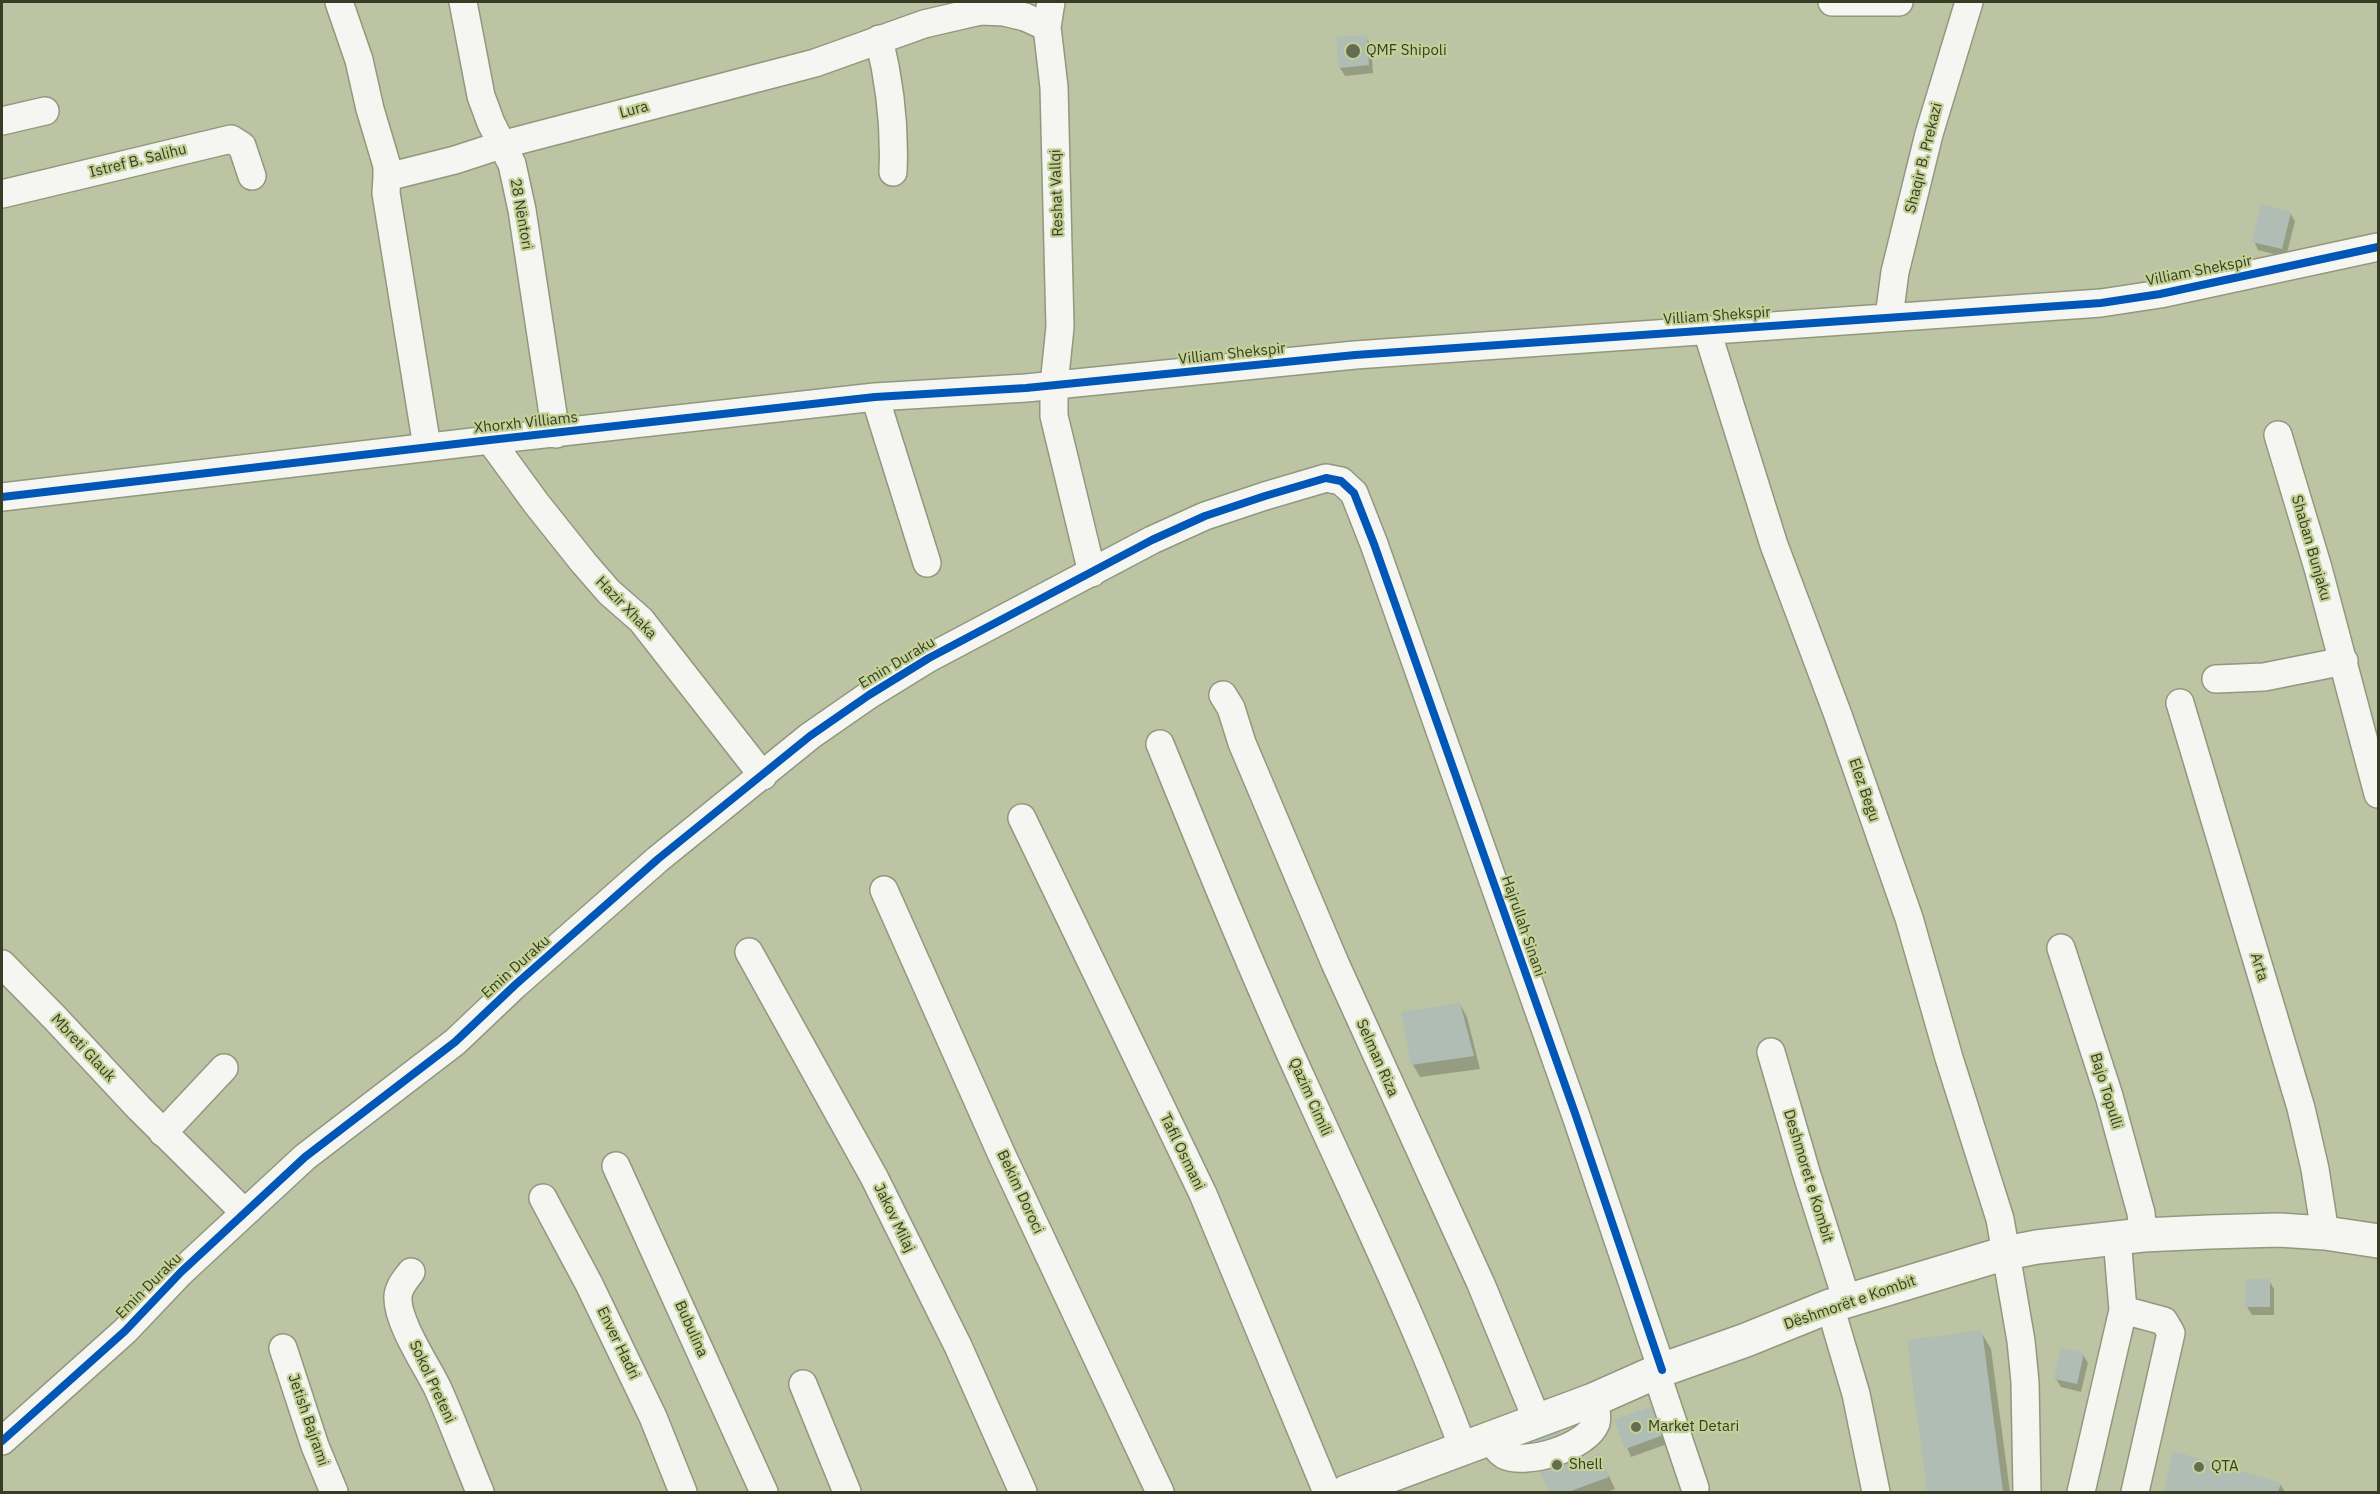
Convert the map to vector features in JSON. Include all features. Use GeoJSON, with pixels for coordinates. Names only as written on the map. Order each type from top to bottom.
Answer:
{"type":"FeatureCollection","features":[{"type":"Feature","properties":{"kind":"main road","name":"Dëshmorët e Kombit"},"geometry":{"type":"LineString","coordinates":[[1346,1492],[1593,1400],[1659,1371],[1838,1304],[2006,1254],[2037,1247],[2130,1237],[2278,1230],[2325,1233],[2379,1241]]}},
{"type":"Feature","properties":{"kind":"street"},"geometry":{"type":"LineString","coordinates":[[339,2],[359,60],[370,109],[387,166],[386,193],[426,447]]}},
{"type":"Feature","properties":{"kind":"street","name":"28 Nëntori"},"geometry":{"type":"LineString","coordinates":[[463,2],[481,96],[501,145],[512,164],[522,210],[556,434]]}},
{"type":"Feature","properties":{"kind":"street"},"geometry":{"type":"LineString","coordinates":[[1832,2],[1899,2]]}},
{"type":"Feature","properties":{"kind":"street","name":"Shaqir B. Prekazi"},"geometry":{"type":"LineString","coordinates":[[1889,317],[1895,272],[1929,134],[1969,2]]}},
{"type":"Feature","properties":{"kind":"street","name":"Lura"},"geometry":{"type":"LineString","coordinates":[[387,177],[815,63],[924,24],[981,11],[1004,12],[1025,17],[1049,14]]}},
{"type":"Feature","properties":{"kind":"street","name":"Reshat Vallqi"},"geometry":{"type":"LineString","coordinates":[[1049,14],[1054,87],[1060,327],[1054,385]]}},
{"type":"Feature","properties":{"kind":"street"},"geometry":{"type":"LineString","coordinates":[[879,39],[889,78],[894,148],[893,172]]}},
{"type":"Feature","properties":{"kind":"street"},"geometry":{"type":"LineString","coordinates":[[2,121],[45,111]]}},
{"type":"Feature","properties":{"kind":"street","name":"Istref B. Salihu"},"geometry":{"type":"LineString","coordinates":[[2,194],[231,139],[242,146],[252,176]]}},
{"type":"Feature","properties":{"kind":"street","name":"Villiam Shekspir"},"geometry":{"type":"LineString","coordinates":[[1054,385],[1355,355],[2101,303],[2160,294],[2379,247]]}},
{"type":"Feature","properties":{"kind":"street","name":"Elez Begu"},"geometry":{"type":"LineString","coordinates":[[1707,331],[1774,545],[1838,716],[1909,918],[1949,1058],[2000,1219],[2021,1341],[2025,1383],[2027,1492]]}},
{"type":"Feature","properties":{"kind":"street"},"geometry":{"type":"LineString","coordinates":[[1054,385],[1058,433],[1092,573]]}},
{"type":"Feature","properties":{"kind":"street","name":"Xhorxh Villiams"},"geometry":{"type":"LineString","coordinates":[[2,497],[874,397],[1054,385]]}},
{"type":"Feature","properties":{"kind":"street"},"geometry":{"type":"LineString","coordinates":[[874,397],[927,563]]}},
{"type":"Feature","properties":{"kind":"street","name":"Shaban Bunjaku"},"geometry":{"type":"LineString","coordinates":[[2278,435],[2344,661],[2379,794]]}},
{"type":"Feature","properties":{"kind":"street","name":"Hazir Xhaka"},"geometry":{"type":"LineString","coordinates":[[490,440],[583,562],[609,592],[641,620],[763,776]]}},
{"type":"Feature","properties":{"kind":"street","name":"Emin Duraku"},"geometry":{"type":"LineString","coordinates":[[2,1441],[125,1330],[244,1212],[313,1150],[455,1042],[515,984],[658,859],[810,736],[919,664],[1163,535],[1205,516],[1326,478],[1341,481],[1354,493]]}},
{"type":"Feature","properties":{"kind":"street","name":"Hajrullah Sinani"},"geometry":{"type":"LineString","coordinates":[[1354,493],[1576,1116],[1659,1371]]}},
{"type":"Feature","properties":{"kind":"street"},"geometry":{"type":"LineString","coordinates":[[2216,679],[2264,677],[2344,661]]}},
{"type":"Feature","properties":{"kind":"street","name":"Selman Riza"},"geometry":{"type":"LineString","coordinates":[[1223,695],[1231,708],[1242,743],[1335,963],[1472,1263],[1537,1420]]}},
{"type":"Feature","properties":{"kind":"street","name":"Arta"},"geometry":{"type":"LineString","coordinates":[[2180,703],[2301,1108],[2315,1169],[2325,1233]]}},
{"type":"Feature","properties":{"kind":"street","name":"Qazim Cimili"},"geometry":{"type":"LineString","coordinates":[[1160,744],[1262,991],[1436,1374],[1477,1442]]}},
{"type":"Feature","properties":{"kind":"street","name":"Tafil Osmani"},"geometry":{"type":"LineString","coordinates":[[1022,818],[1203,1194],[1327,1492]]}},
{"type":"Feature","properties":{"kind":"street","name":"Bekim Doroci"},"geometry":{"type":"LineString","coordinates":[[884,890],[1001,1153],[1160,1492]]}},
{"type":"Feature","properties":{"kind":"street","name":"Bajo Topulli"},"geometry":{"type":"LineString","coordinates":[[2061,948],[2109,1096],[2141,1213],[2130,1237],[2123,1310],[2081,1492]]}},
{"type":"Feature","properties":{"kind":"street","name":"Jakov Milaj"},"geometry":{"type":"LineString","coordinates":[[749,952],[874,1177],[958,1346],[1023,1492]]}},
{"type":"Feature","properties":{"kind":"street","name":"Mbreti Glauk"},"geometry":{"type":"LineString","coordinates":[[2,964],[163,1133],[244,1212]]}},
{"type":"Feature","properties":{"kind":"street"},"geometry":{"type":"LineString","coordinates":[[762,999],[865,1180],[989,1437],[1013,1492]]}},
{"type":"Feature","properties":{"kind":"street","name":"Deshmoret e Kombit"},"geometry":{"type":"LineString","coordinates":[[1771,1052],[1806,1172],[1838,1304],[1876,1492]]}},
{"type":"Feature","properties":{"kind":"street"},"geometry":{"type":"LineString","coordinates":[[163,1133],[224,1068]]}},
{"type":"Feature","properties":{"kind":"street","name":"Bubulina"},"geometry":{"type":"LineString","coordinates":[[615,1166],[764,1492]]}},
{"type":"Feature","properties":{"kind":"street","name":"Enver Hadri"},"geometry":{"type":"LineString","coordinates":[[543,1198],[589,1284],[653,1417],[683,1492]]}},
{"type":"Feature","properties":{"kind":"street","name":"Sokol Preteni"},"geometry":{"type":"LineString","coordinates":[[411,1272],[401,1285],[398,1296],[401,1311],[408,1333],[438,1389],[480,1492]]}},
{"type":"Feature","properties":{"kind":"street"},"geometry":{"type":"LineString","coordinates":[[2123,1310],[2164,1321],[2171,1333],[2135,1492]]}},
{"type":"Feature","properties":{"kind":"street","name":"Jetish Bajrami"},"geometry":{"type":"LineString","coordinates":[[283,1348],[315,1446],[334,1492]]}},
{"type":"Feature","properties":{"kind":"street"},"geometry":{"type":"LineString","coordinates":[[1659,1371],[1695,1488]]}},
{"type":"Feature","properties":{"kind":"street"},"geometry":{"type":"LineString","coordinates":[[803,1384],[847,1492]]}},
{"type":"Feature","properties":{"kind":"street"},"geometry":{"type":"LineString","coordinates":[[1477,1442],[1496,1448],[1504,1455],[1528,1459],[1545,1455],[1582,1439],[1592,1430],[1597,1414],[1593,1400]]}},
{"type":"Feature","properties":{"kind":"building","name":"QMF Shipoli"},"geometry":{"type":"Polygon","coordinates":[[[1367,35],[1369,65],[1339,68],[1336,37],[1367,35]]]}},
{"type":"Feature","properties":{"kind":"building"},"geometry":{"type":"Polygon","coordinates":[[[2261,204],[2291,212],[2282,249],[2252,242],[2261,204]]]}},
{"type":"Feature","properties":{"kind":"building"},"geometry":{"type":"Polygon","coordinates":[[[1460,1003],[1474,1056],[1411,1065],[1401,1012],[1460,1003]]]}},
{"type":"Feature","properties":{"kind":"building"},"geometry":{"type":"Polygon","coordinates":[[[2246,1279],[2270,1279],[2270,1307],[2245,1307],[2246,1279]]]}},
{"type":"Feature","properties":{"kind":"building"},"geometry":{"type":"Polygon","coordinates":[[[1982,1330],[2003,1492],[1927,1492],[1907,1340],[1982,1330]]]}},
{"type":"Feature","properties":{"kind":"building"},"geometry":{"type":"Polygon","coordinates":[[[2061,1348],[2084,1353],[2077,1384],[2054,1379],[2061,1348]]]}},
{"type":"Feature","properties":{"kind":"building"},"geometry":{"type":"Polygon","coordinates":[[[1658,1404],[1669,1433],[1625,1449],[1614,1420],[1658,1404]]]}},
{"type":"Feature","properties":{"kind":"building"},"geometry":{"type":"Polygon","coordinates":[[[1557,1425],[1574,1464],[1600,1453],[1609,1477],[1568,1492],[1549,1492],[1525,1436],[1557,1425]]]}},
{"type":"Feature","properties":{"kind":"building","name":"QTA"},"geometry":{"type":"Polygon","coordinates":[[[2173,1451],[2281,1483],[2278,1492],[2164,1492],[2173,1451]]]}},
{"type":"Feature","properties":{"kind":"cycle path"},"geometry":{"type":"LineString","coordinates":[[2,497],[875,397],[1026,388],[1355,355],[2101,303],[2160,294],[2378,247]]}},
{"type":"Feature","properties":{"kind":"cycle path"},"geometry":{"type":"LineString","coordinates":[[2,1441],[125,1331],[181,1272],[305,1157],[455,1042],[515,985],[658,859],[810,736],[869,695],[929,658],[1152,540],[1205,516],[1326,478],[1341,481],[1354,493],[1374,544],[1576,1116],[1662,1370]]}},
{"type":"Feature","properties":{"kind":"place","name":"QMF Shipoli"},"geometry":{"type":"Point","coordinates":[1353,51]}},
{"type":"Feature","properties":{"kind":"place","name":"Market Detari"},"geometry":{"type":"Point","coordinates":[1636,1427]}},
{"type":"Feature","properties":{"kind":"place","name":"Shell"},"geometry":{"type":"Point","coordinates":[1557,1465]}},
{"type":"Feature","properties":{"kind":"place","name":"QTA"},"geometry":{"type":"Point","coordinates":[2199,1467]}}]}
